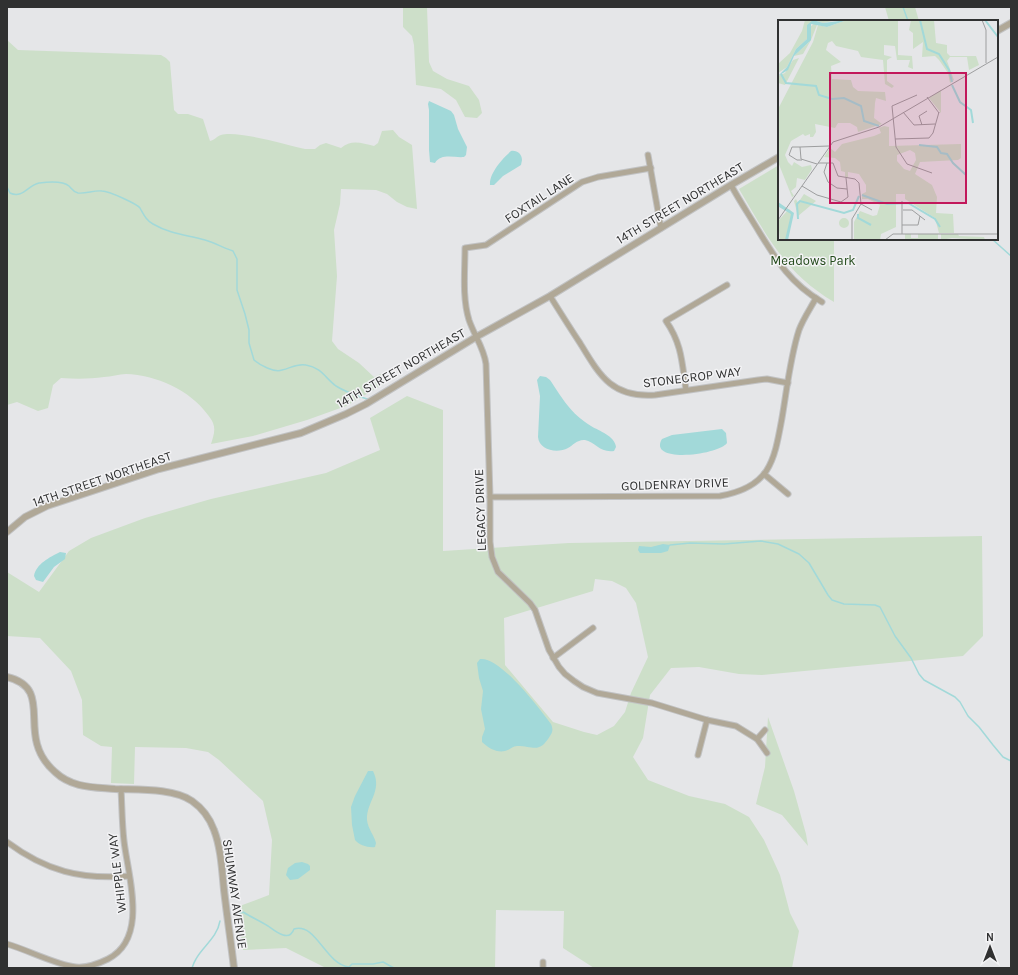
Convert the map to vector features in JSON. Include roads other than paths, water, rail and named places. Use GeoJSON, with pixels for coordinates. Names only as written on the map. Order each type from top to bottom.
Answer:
{"type":"FeatureCollection","features":[{"type":"Feature","properties":{"kind":"street"},"geometry":{"type":"LineString","coordinates":[[998,30],[1011,23]]}},
{"type":"Feature","properties":{"kind":"street"},"geometry":{"type":"LineString","coordinates":[[648,155],[661,228]]}},
{"type":"Feature","properties":{"kind":"street","name":"14TH STREET NORTHEAST"},"geometry":{"type":"LineString","coordinates":[[7,532],[25,517],[47,506],[159,469],[318,427],[366,404],[476,337],[550,296],[778,158]]}},
{"type":"Feature","properties":{"kind":"street","name":"FOXTAIL LANE"},"geometry":{"type":"LineString","coordinates":[[465,248],[486,245],[582,182],[598,177],[651,168]]}},
{"type":"Feature","properties":{"kind":"street"},"geometry":{"type":"LineString","coordinates":[[731,185],[770,250],[786,272],[803,289],[822,302]]}},
{"type":"Feature","properties":{"kind":"street","name":"LEGACY DRIVE"},"geometry":{"type":"LineString","coordinates":[[465,248],[466,306],[469,320],[483,350],[486,364],[490,542],[492,557],[498,572],[530,603],[535,610],[549,650],[565,674],[588,690],[652,703],[707,720],[736,726],[757,738],[767,753]]}},
{"type":"Feature","properties":{"kind":"street"},"geometry":{"type":"LineString","coordinates":[[686,390],[678,342],[666,321],[727,285]]}},
{"type":"Feature","properties":{"kind":"street","name":"STONECROP WAY"},"geometry":{"type":"LineString","coordinates":[[550,296],[595,369],[609,383],[621,390],[635,394],[655,394],[767,379],[788,383]]}},
{"type":"Feature","properties":{"kind":"street","name":"GOLDENRAY DRIVE"},"geometry":{"type":"LineString","coordinates":[[490,497],[720,496],[733,494],[753,485],[764,474],[775,455],[799,330],[816,298]]}},
{"type":"Feature","properties":{"kind":"street"},"geometry":{"type":"LineString","coordinates":[[764,474],[788,494]]}},
{"type":"Feature","properties":{"kind":"street"},"geometry":{"type":"LineString","coordinates":[[553,658],[593,628]]}},
{"type":"Feature","properties":{"kind":"street","name":"SHUMWAY AVENUE"},"geometry":{"type":"LineString","coordinates":[[7,677],[20,680],[31,694],[37,745],[56,774],[75,785],[89,788],[162,792],[184,797],[199,807],[210,821],[217,839],[234,968]]}},
{"type":"Feature","properties":{"kind":"street"},"geometry":{"type":"LineString","coordinates":[[698,755],[707,720]]}},
{"type":"Feature","properties":{"kind":"street"},"geometry":{"type":"LineString","coordinates":[[757,738],[765,730]]}},
{"type":"Feature","properties":{"kind":"street","name":"WHIPPLE WAY"},"geometry":{"type":"LineString","coordinates":[[7,944],[66,965],[86,967],[112,957],[124,944],[132,929],[134,910],[122,823],[121,789]]}},
{"type":"Feature","properties":{"kind":"street"},"geometry":{"type":"LineString","coordinates":[[7,842],[33,859],[67,873],[100,877],[129,876]]}},
{"type":"Feature","properties":{"kind":"water"},"geometry":{"type":"Polygon","coordinates":[[[429,101],[451,111],[454,115],[458,129],[467,147],[466,155],[464,157],[444,157],[435,163],[430,162],[429,101]]]}},
{"type":"Feature","properties":{"kind":"water"},"geometry":{"type":"Polygon","coordinates":[[[511,151],[515,151],[520,154],[522,158],[521,165],[503,176],[494,185],[490,185],[490,180],[494,171],[511,151]]]}},
{"type":"Feature","properties":{"kind":"water"},"geometry":{"type":"Polygon","coordinates":[[[540,376],[546,377],[550,380],[572,411],[591,426],[606,434],[613,440],[616,447],[614,451],[601,449],[585,440],[578,441],[568,448],[559,451],[549,450],[542,445],[538,437],[540,396],[537,380],[540,376]]]}},
{"type":"Feature","properties":{"kind":"water"},"geometry":{"type":"Polygon","coordinates":[[[722,429],[726,433],[727,443],[711,451],[686,455],[665,452],[660,447],[662,439],[672,435],[722,429]]]}},
{"type":"Feature","properties":{"kind":"water"},"geometry":{"type":"Polygon","coordinates":[[[663,544],[670,545],[668,551],[661,553],[640,553],[638,550],[639,546],[651,547],[663,544]]]}},
{"type":"Feature","properties":{"kind":"water"},"geometry":{"type":"Polygon","coordinates":[[[60,552],[66,553],[65,559],[54,567],[43,582],[36,580],[34,576],[35,572],[40,564],[60,552]]]}},
{"type":"Feature","properties":{"kind":"water"},"geometry":{"type":"Polygon","coordinates":[[[480,659],[488,660],[508,674],[529,696],[551,724],[552,733],[543,745],[536,748],[515,746],[507,750],[496,751],[482,742],[485,729],[481,709],[483,691],[477,663],[480,659]]]}},
{"type":"Feature","properties":{"kind":"water"},"geometry":{"type":"Polygon","coordinates":[[[368,771],[373,771],[376,778],[375,791],[367,814],[367,820],[376,843],[375,847],[364,846],[357,842],[355,840],[352,825],[351,807],[368,771]]]}},
{"type":"Feature","properties":{"kind":"water"},"geometry":{"type":"Polygon","coordinates":[[[302,862],[310,866],[310,870],[298,879],[290,880],[286,875],[288,868],[295,863],[302,862]]]}},
{"type":"Feature","properties":{"kind":"waterway"},"geometry":{"type":"LineString","coordinates":[[903,7],[908,20]]}},
{"type":"Feature","properties":{"kind":"waterway"},"geometry":{"type":"LineString","coordinates":[[7,187],[10,193],[18,194],[35,184],[54,182],[66,184],[78,193],[99,191],[110,193],[138,206],[145,217],[159,227],[172,232],[205,240],[233,251],[237,259],[237,290],[249,330],[249,343],[254,360],[263,366],[279,371],[300,365],[311,366],[320,371],[336,386],[370,400]]}},
{"type":"Feature","properties":{"kind":"waterway"},"geometry":{"type":"LineString","coordinates":[[993,240],[1011,256]]}},
{"type":"Feature","properties":{"kind":"waterway"},"geometry":{"type":"LineString","coordinates":[[670,545],[690,543],[724,544],[761,541],[778,544],[799,554],[809,563],[832,600],[844,604],[875,605],[880,607],[895,636],[911,658],[919,674],[924,680],[955,697],[960,702],[968,716],[979,727],[1003,757],[1011,761]]}},
{"type":"Feature","properties":{"kind":"waterway"},"geometry":{"type":"LineString","coordinates":[[238,914],[243,912],[285,936],[292,933],[294,929],[302,928],[315,937],[333,959],[349,967],[352,964],[373,964],[383,962],[394,968]]}},
{"type":"Feature","properties":{"kind":"waterway"},"geometry":{"type":"LineString","coordinates":[[192,968],[199,954],[216,932],[220,921]]}},
{"type":"Feature","properties":{"kind":"park label","name":"Meadows Park"},"geometry":{"type":"Point","coordinates":[813,260]}}]}
